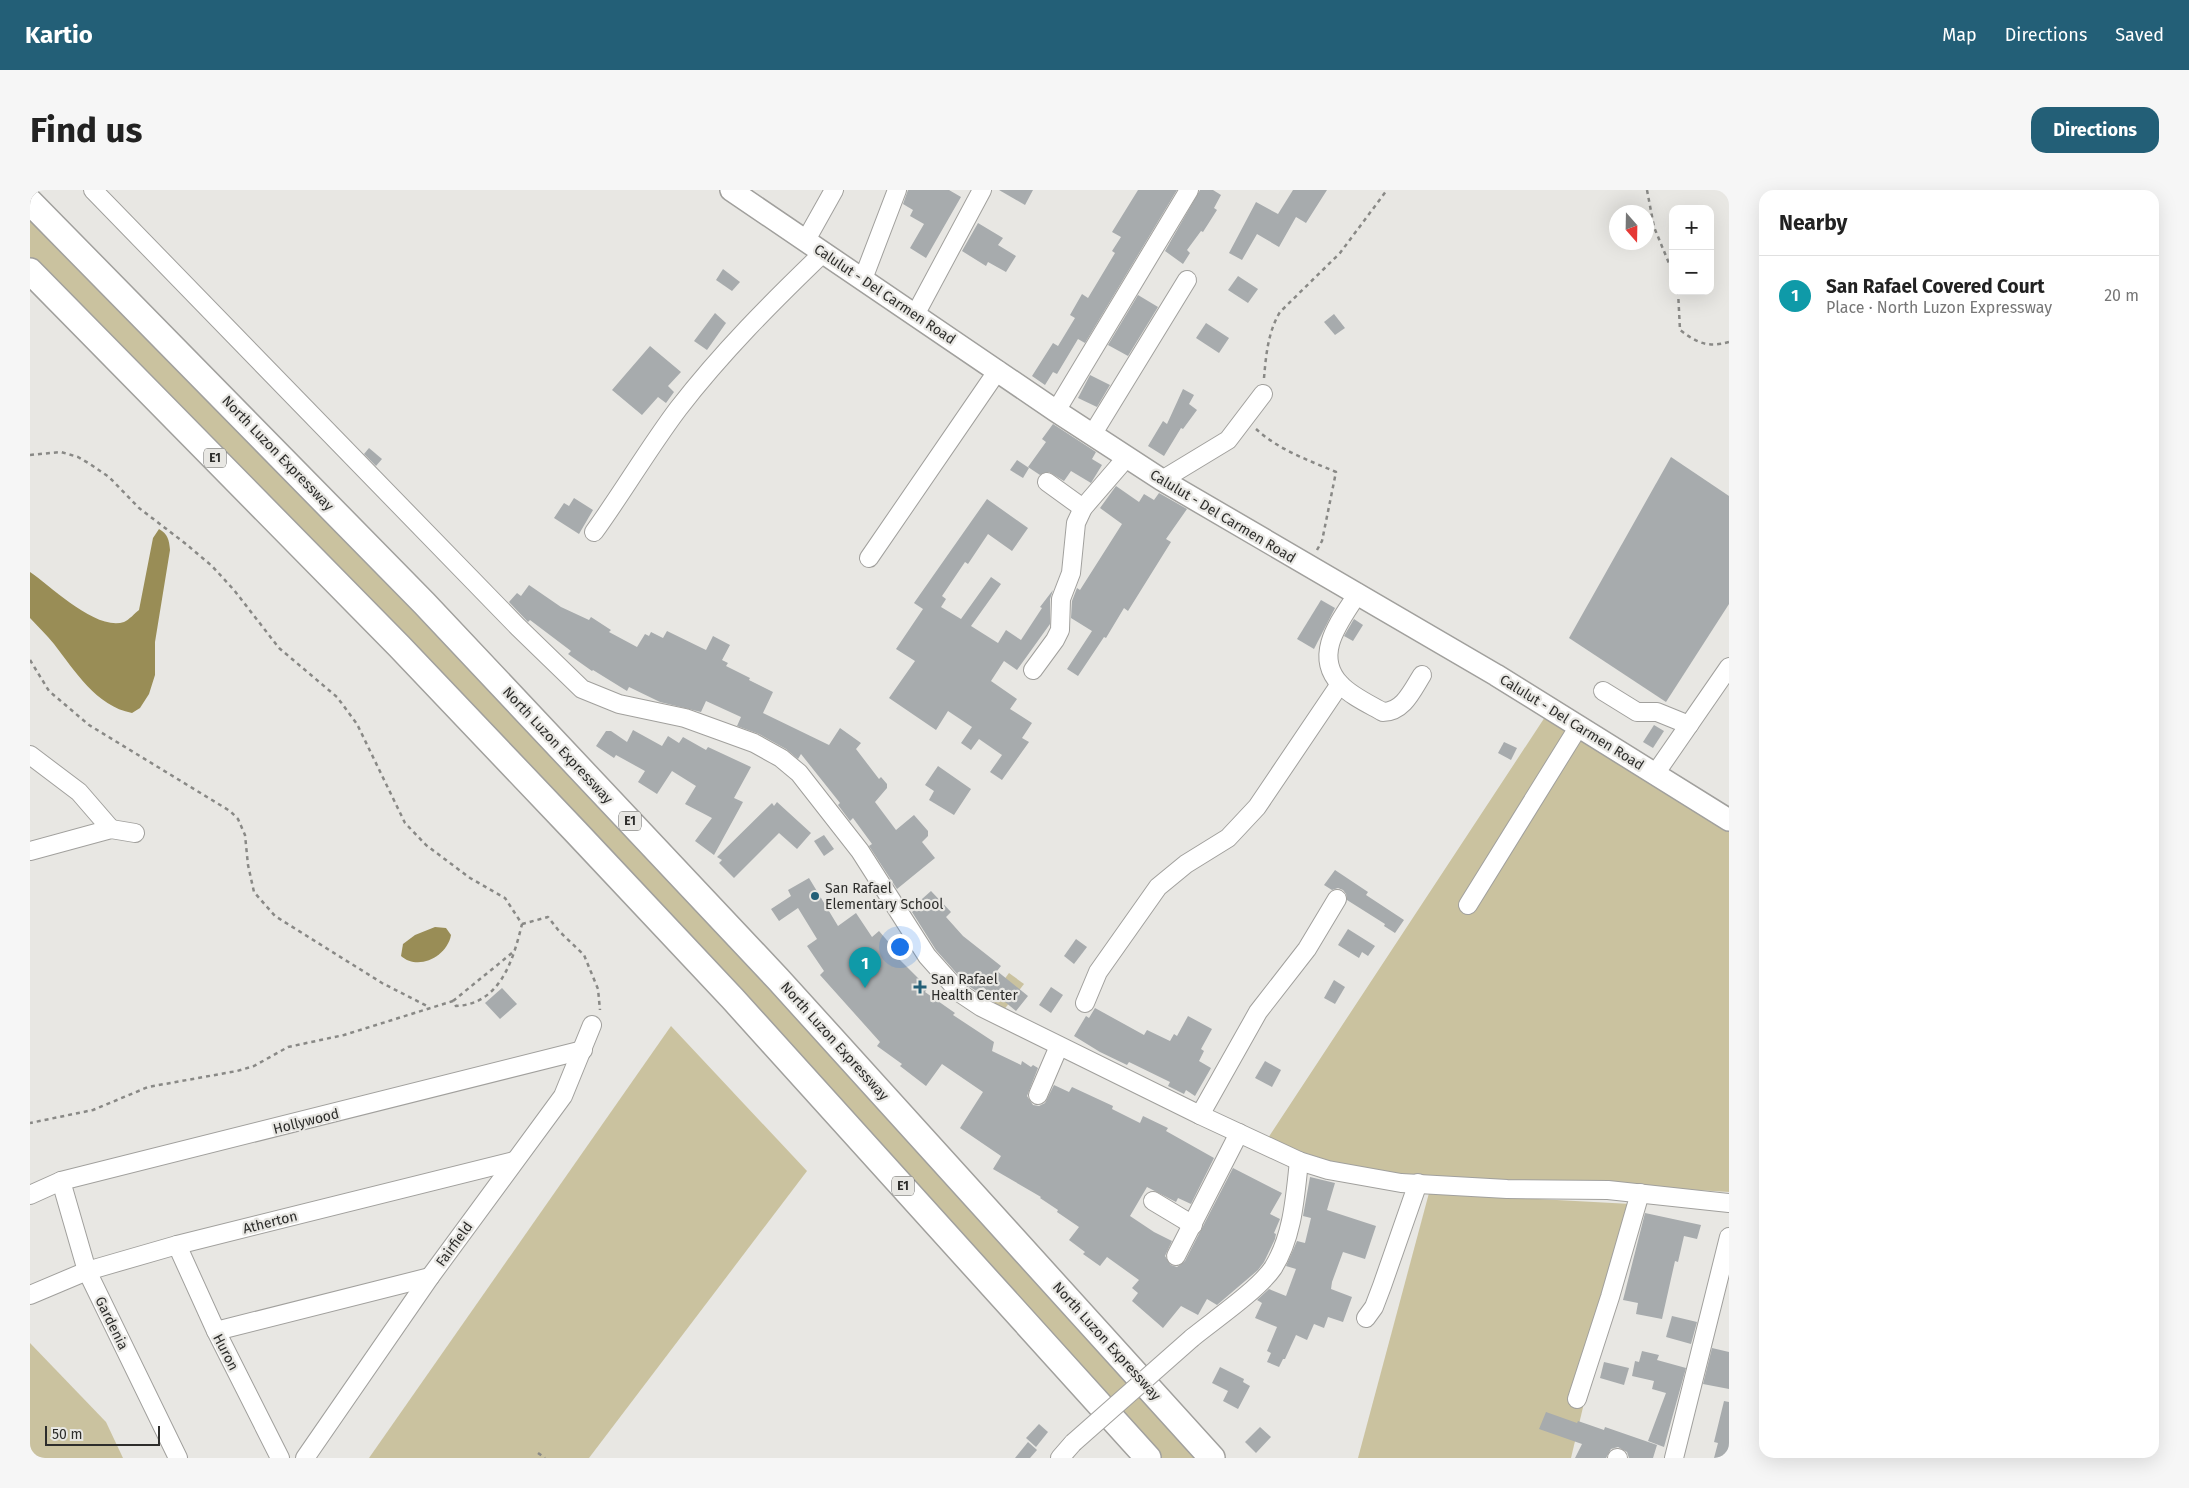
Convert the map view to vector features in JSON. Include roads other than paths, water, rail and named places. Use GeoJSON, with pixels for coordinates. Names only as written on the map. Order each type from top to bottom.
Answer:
{"type":"FeatureCollection","features":[{"type":"Feature","properties":{"kind":"highway","name":"North Luzon Expressway"},"geometry":{"type":"LineString","coordinates":[[30,202],[424,603],[751,950],[1212,1458]]}},
{"type":"Feature","properties":{"kind":"highway","name":"E1"},"geometry":{"type":"LineString","coordinates":[[30,271],[399,646],[595,852],[733,999],[1148,1458]]}},
{"type":"Feature","properties":{"kind":"main road","name":"Calulut - Del Carmen Road"},"geometry":{"type":"LineString","coordinates":[[731,190],[1056,411],[1162,480],[1307,566],[1358,593],[1580,726],[1729,820]]}},
{"type":"Feature","properties":{"kind":"street"},"geometry":{"type":"LineString","coordinates":[[93,190],[511,620],[582,689],[619,704],[694,721],[754,743],[781,758],[808,783],[838,822],[880,880],[927,956],[960,992],[989,1011],[1200,1116],[1299,1161],[1364,1178],[1507,1190],[1608,1190],[1729,1203]]}},
{"type":"Feature","properties":{"kind":"street"},"geometry":{"type":"LineString","coordinates":[[806,240],[834,190]]}},
{"type":"Feature","properties":{"kind":"street"},"geometry":{"type":"LineString","coordinates":[[863,279],[896,190]]}},
{"type":"Feature","properties":{"kind":"street"},"geometry":{"type":"LineString","coordinates":[[915,314],[982,190]]}},
{"type":"Feature","properties":{"kind":"street"},"geometry":{"type":"LineString","coordinates":[[1056,411],[1190,190]]}},
{"type":"Feature","properties":{"kind":"street"},"geometry":{"type":"LineString","coordinates":[[594,532],[679,408],[704,377],[734,341],[824,252]]}},
{"type":"Feature","properties":{"kind":"street"},"geometry":{"type":"LineString","coordinates":[[1092,435],[1188,280]]}},
{"type":"Feature","properties":{"kind":"street"},"geometry":{"type":"LineString","coordinates":[[869,558],[998,370]]}},
{"type":"Feature","properties":{"kind":"street"},"geometry":{"type":"LineString","coordinates":[[1162,480],[1228,440],[1264,394]]}},
{"type":"Feature","properties":{"kind":"street"},"geometry":{"type":"LineString","coordinates":[[1033,670],[1060,630],[1061,599],[1071,574],[1076,523],[1083,508],[1127,457]]}},
{"type":"Feature","properties":{"kind":"street"},"geometry":{"type":"LineString","coordinates":[[1047,482],[1083,508]]}},
{"type":"Feature","properties":{"kind":"street"},"geometry":{"type":"LineString","coordinates":[[1358,593],[1330,642],[1330,670],[1340,684],[1383,712],[1390,712],[1406,700],[1422,675]]}},
{"type":"Feature","properties":{"kind":"street"},"geometry":{"type":"LineString","coordinates":[[1654,774],[1729,667]]}},
{"type":"Feature","properties":{"kind":"street"},"geometry":{"type":"LineString","coordinates":[[1085,1003],[1098,972],[1158,887],[1186,864],[1228,838],[1257,807],[1340,684]]}},
{"type":"Feature","properties":{"kind":"street"},"geometry":{"type":"LineString","coordinates":[[1603,691],[1638,712],[1657,712],[1689,725]]}},
{"type":"Feature","properties":{"kind":"street"},"geometry":{"type":"LineString","coordinates":[[1468,905],[1580,726]]}},
{"type":"Feature","properties":{"kind":"street"},"geometry":{"type":"LineString","coordinates":[[30,755],[79,792],[111,829]]}},
{"type":"Feature","properties":{"kind":"street"},"geometry":{"type":"LineString","coordinates":[[30,852],[111,829],[135,833]]}},
{"type":"Feature","properties":{"kind":"street"},"geometry":{"type":"LineString","coordinates":[[1200,1116],[1258,1012],[1307,949],[1337,899]]}},
{"type":"Feature","properties":{"kind":"street","name":"Fairfield"},"geometry":{"type":"LineString","coordinates":[[305,1458],[430,1277],[563,1096],[592,1025]]}},
{"type":"Feature","properties":{"kind":"street"},"geometry":{"type":"LineString","coordinates":[[1038,1095],[1059,1046]]}},
{"type":"Feature","properties":{"kind":"street","name":"Hollywood"},"geometry":{"type":"LineString","coordinates":[[30,1195],[61,1182],[583,1050]]}},
{"type":"Feature","properties":{"kind":"street"},"geometry":{"type":"LineString","coordinates":[[1176,1256],[1239,1133]]}},
{"type":"Feature","properties":{"kind":"street","name":"Atherton"},"geometry":{"type":"LineString","coordinates":[[30,1295],[87,1271],[177,1245],[514,1161]]}},
{"type":"Feature","properties":{"kind":"street"},"geometry":{"type":"LineString","coordinates":[[1060,1458],[1073,1443],[1192,1338],[1262,1280],[1272,1268],[1290,1226],[1299,1161]]}},
{"type":"Feature","properties":{"kind":"street","name":"Gardenia"},"geometry":{"type":"LineString","coordinates":[[61,1182],[87,1271],[178,1458]]}},
{"type":"Feature","properties":{"kind":"street"},"geometry":{"type":"LineString","coordinates":[[1366,1318],[1382,1286],[1418,1183]]}},
{"type":"Feature","properties":{"kind":"street"},"geometry":{"type":"LineString","coordinates":[[1577,1399],[1610,1297],[1640,1193]]}},
{"type":"Feature","properties":{"kind":"street"},"geometry":{"type":"LineString","coordinates":[[1153,1201],[1192,1226]]}},
{"type":"Feature","properties":{"kind":"street"},"geometry":{"type":"LineString","coordinates":[[1674,1458],[1729,1237]]}},
{"type":"Feature","properties":{"kind":"street","name":"Huron"},"geometry":{"type":"LineString","coordinates":[[177,1245],[216,1331],[280,1458]]}},
{"type":"Feature","properties":{"kind":"street"},"geometry":{"type":"LineString","coordinates":[[216,1331],[430,1277]]}},
{"type":"Feature","properties":{"kind":"place","name":"San Rafael Elementary School"},"geometry":{"type":"Point","coordinates":[815,896]}},
{"type":"Feature","properties":{"kind":"place","name":"San Rafael Health Center"},"geometry":{"type":"Point","coordinates":[920,987]}},
{"type":"Feature","properties":{"kind":"place","name":"San Rafael Covered Court"},"geometry":{"type":"Point","coordinates":[865,988]}}]}
